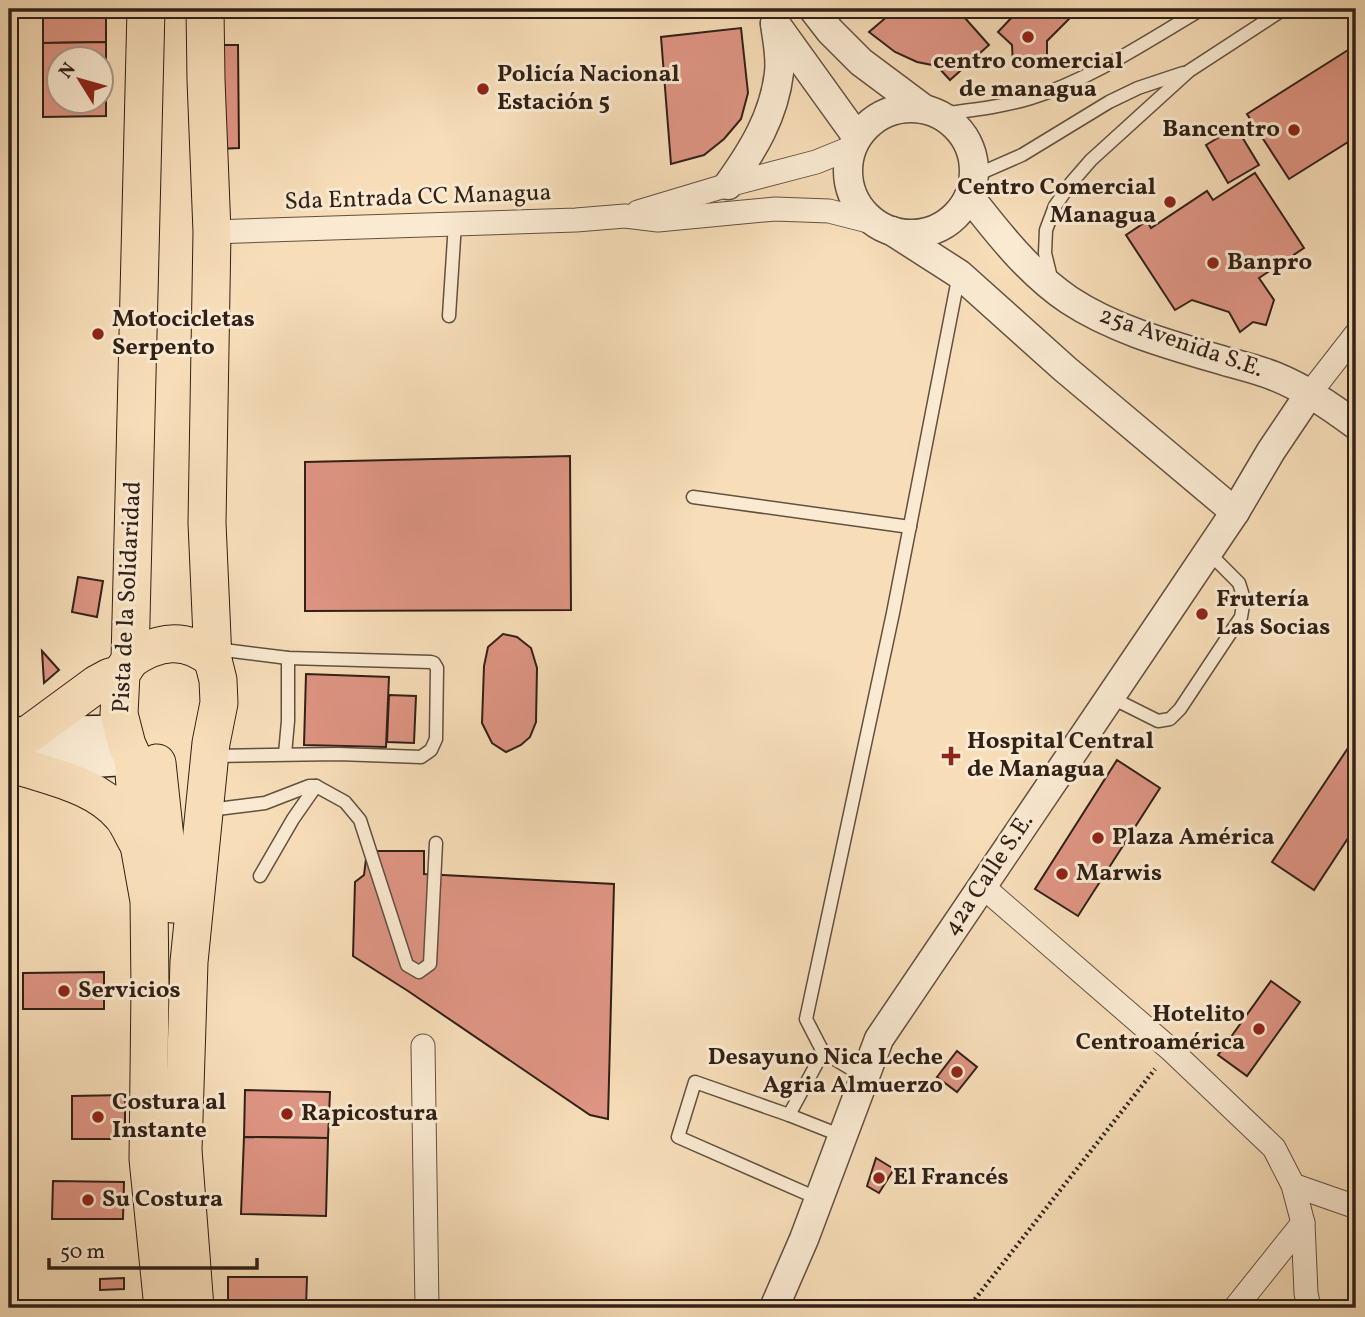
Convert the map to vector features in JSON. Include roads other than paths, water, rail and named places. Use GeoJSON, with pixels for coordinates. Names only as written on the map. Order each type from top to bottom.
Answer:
{"type":"FeatureCollection","features":[{"type":"Feature","properties":{"kind":"main road","name":"Pista de la Solidaridad"},"geometry":{"type":"LineString","coordinates":[[146,9],[125,667],[119,714],[138,752],[139,845],[149,901],[148,1159],[163,1308]]}},
{"type":"Feature","properties":{"kind":"main road"},"geometry":{"type":"LineString","coordinates":[[195,1308],[183,1150],[189,962],[210,750],[219,703],[218,680],[212,654],[207,523],[212,232],[205,9]]}},
{"type":"Feature","properties":{"kind":"main road"},"geometry":{"type":"LineString","coordinates":[[16,750],[97,684],[125,667],[143,651],[154,646],[185,643],[212,654]]}},
{"type":"Feature","properties":{"kind":"main road"},"geometry":{"type":"LineString","coordinates":[[16,750],[138,752],[190,757],[210,750]]}},
{"type":"Feature","properties":{"kind":"main road"},"geometry":{"type":"LineString","coordinates":[[16,750],[103,799],[122,817],[139,845]]}},
{"type":"Feature","properties":{"kind":"main road"},"geometry":{"type":"LineString","coordinates":[[138,752],[171,898],[189,962]]}},
{"type":"Feature","properties":{"kind":"street"},"geometry":{"type":"LineString","coordinates":[[625,216],[658,220],[775,209],[829,211],[915,234],[937,228],[956,215],[971,186],[972,152],[960,130],[861,62],[830,32],[813,9]]}},
{"type":"Feature","properties":{"kind":"street"},"geometry":{"type":"LineString","coordinates":[[771,16],[855,142]]}},
{"type":"Feature","properties":{"kind":"street"},"geometry":{"type":"LineString","coordinates":[[728,185],[747,159],[771,113],[780,70],[771,16]]}},
{"type":"Feature","properties":{"kind":"street"},"geometry":{"type":"LineString","coordinates":[[933,111],[905,107],[886,112],[870,122],[855,142],[848,167],[850,187],[858,206],[882,226],[959,274],[1065,369],[1235,512]]}},
{"type":"Feature","properties":{"kind":"street"},"geometry":{"type":"LineString","coordinates":[[625,216],[816,162],[855,142]]}},
{"type":"Feature","properties":{"kind":"street","name":"25a Avenida S.E."},"geometry":{"type":"LineString","coordinates":[[971,186],[1001,236],[1028,266],[1070,300],[1117,325],[1150,338],[1273,376],[1310,393],[1356,425]]}},
{"type":"Feature","properties":{"kind":"street","name":"Sda Entrada CC Managua"},"geometry":{"type":"LineString","coordinates":[[212,232],[576,220],[625,216]]}},
{"type":"Feature","properties":{"kind":"street","name":"42a Calle S.E."},"geometry":{"type":"LineString","coordinates":[[774,1308],[879,1039],[1235,512],[1310,393],[1356,334]]}},
{"type":"Feature","properties":{"kind":"street"},"geometry":{"type":"LineString","coordinates":[[982,886],[1170,1049],[1274,1148],[1293,1185],[1303,1223],[1309,1308]]}},
{"type":"Feature","properties":{"kind":"street"},"geometry":{"type":"LineString","coordinates":[[423,1045],[427,1308]]}},
{"type":"Feature","properties":{"kind":"street"},"geometry":{"type":"LineString","coordinates":[[1293,1185],[1356,1207]]}},
{"type":"Feature","properties":{"kind":"street"},"geometry":{"type":"LineString","coordinates":[[1236,1308],[1303,1223]]}},
{"type":"Feature","properties":{"kind":"lane"},"geometry":{"type":"LineString","coordinates":[[933,111],[997,106],[1064,86],[1142,45],[1202,9]]}},
{"type":"Feature","properties":{"kind":"lane"},"geometry":{"type":"LineString","coordinates":[[1054,289],[1045,253],[1046,230],[1055,206],[1071,183],[1091,160],[1189,71],[1284,9]]}},
{"type":"Feature","properties":{"kind":"lane"},"geometry":{"type":"LineString","coordinates":[[971,186],[1119,97],[1189,71]]}},
{"type":"Feature","properties":{"kind":"lane"},"geometry":{"type":"LineString","coordinates":[[449,316],[455,223]]}},
{"type":"Feature","properties":{"kind":"lane"},"geometry":{"type":"LineString","coordinates":[[865,1077],[823,1052],[806,1019],[893,613],[959,274]]}},
{"type":"Feature","properties":{"kind":"lane"},"geometry":{"type":"LineString","coordinates":[[693,497],[910,527]]}},
{"type":"Feature","properties":{"kind":"lane"},"geometry":{"type":"LineString","coordinates":[[1110,697],[1158,721],[1170,719],[1180,709],[1241,617],[1244,599],[1239,583],[1208,552]]}},
{"type":"Feature","properties":{"kind":"lane"},"geometry":{"type":"LineString","coordinates":[[210,750],[421,757],[431,750],[436,739],[437,668],[434,663],[212,654]]}},
{"type":"Feature","properties":{"kind":"lane"},"geometry":{"type":"LineString","coordinates":[[285,754],[288,658]]}},
{"type":"Feature","properties":{"kind":"lane"},"geometry":{"type":"LineString","coordinates":[[205,810],[265,803],[309,786],[316,786],[345,802],[360,820],[407,965],[419,972],[430,964],[436,843]]}},
{"type":"Feature","properties":{"kind":"lane"},"geometry":{"type":"LineString","coordinates":[[260,876],[316,786]]}},
{"type":"Feature","properties":{"kind":"lane"},"geometry":{"type":"LineString","coordinates":[[789,1115],[823,1052]]}},
{"type":"Feature","properties":{"kind":"lane"},"geometry":{"type":"LineString","coordinates":[[818,1199],[678,1137],[695,1082],[842,1136]]}},
{"type":"Feature","properties":{"kind":"place","name":"centro comercial de managua"},"geometry":{"type":"Point","coordinates":[1028,37]}},
{"type":"Feature","properties":{"kind":"place","name":"Policía Nacional Estación 5"},"geometry":{"type":"Point","coordinates":[483,89]}},
{"type":"Feature","properties":{"kind":"place","name":"Bancentro"},"geometry":{"type":"Point","coordinates":[1294,130]}},
{"type":"Feature","properties":{"kind":"place","name":"Centro Comercial Managua"},"geometry":{"type":"Point","coordinates":[1170,202]}},
{"type":"Feature","properties":{"kind":"place","name":"Banpro"},"geometry":{"type":"Point","coordinates":[1213,263]}},
{"type":"Feature","properties":{"kind":"place","name":"Motocicletas Serpento"},"geometry":{"type":"Point","coordinates":[98,334]}},
{"type":"Feature","properties":{"kind":"place","name":"Frutería Las Socias"},"geometry":{"type":"Point","coordinates":[1202,614]}},
{"type":"Feature","properties":{"kind":"place","name":"Hospital Central de Managua"},"geometry":{"type":"Point","coordinates":[951,756]}},
{"type":"Feature","properties":{"kind":"place","name":"Plaza América"},"geometry":{"type":"Point","coordinates":[1098,838]}},
{"type":"Feature","properties":{"kind":"place","name":"Marwis"},"geometry":{"type":"Point","coordinates":[1062,874]}},
{"type":"Feature","properties":{"kind":"place","name":"Servicios"},"geometry":{"type":"Point","coordinates":[64,991]}},
{"type":"Feature","properties":{"kind":"place","name":"Hotelito Centroamérica"},"geometry":{"type":"Point","coordinates":[1259,1029]}},
{"type":"Feature","properties":{"kind":"place","name":"Desayuno Nica Leche Agria Almuerzo"},"geometry":{"type":"Point","coordinates":[957,1072]}},
{"type":"Feature","properties":{"kind":"place","name":"Rapicostura"},"geometry":{"type":"Point","coordinates":[287,1114]}},
{"type":"Feature","properties":{"kind":"place","name":"Costura al Instante"},"geometry":{"type":"Point","coordinates":[98,1117]}},
{"type":"Feature","properties":{"kind":"place","name":"El Francés"},"geometry":{"type":"Point","coordinates":[879,1178]}},
{"type":"Feature","properties":{"kind":"place","name":"Su Costura"},"geometry":{"type":"Point","coordinates":[88,1200]}}]}
